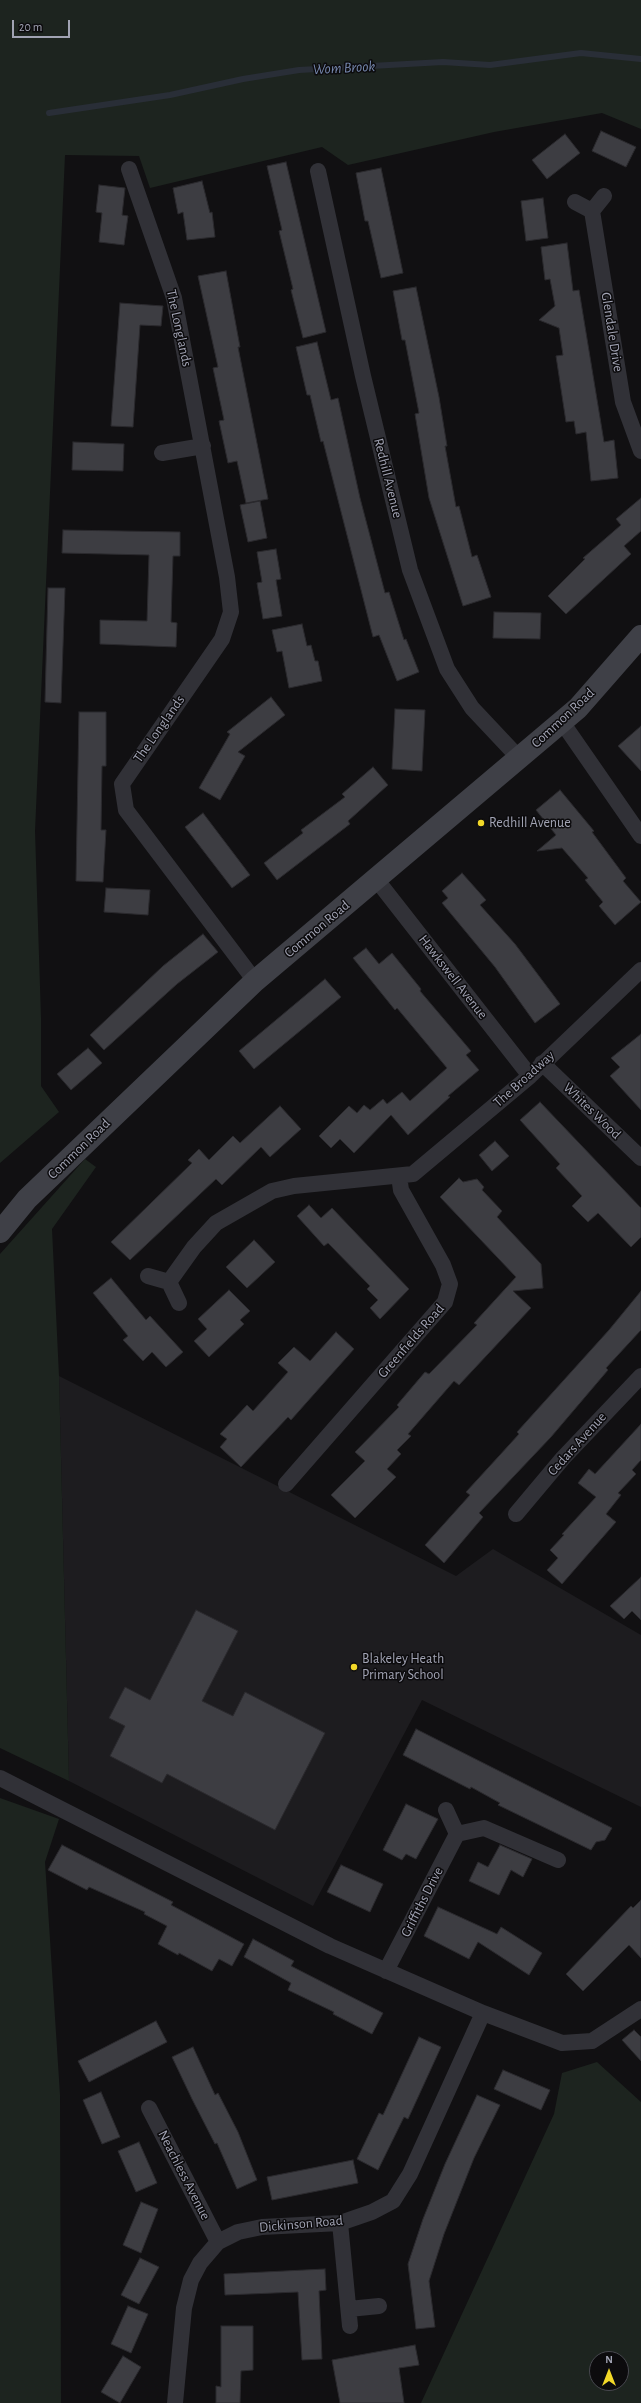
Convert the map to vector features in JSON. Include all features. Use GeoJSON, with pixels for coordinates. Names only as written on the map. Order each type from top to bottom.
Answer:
{"type":"FeatureCollection","features":[{"type":"Feature","properties":{"kind":"street","name":"The Longlands"},"geometry":{"type":"LineString","coordinates":[[129,169],[174,298],[228,577],[231,612],[222,640],[122,784],[126,810],[255,981]]}},
{"type":"Feature","properties":{"kind":"street","name":"Redhill Avenue"},"geometry":{"type":"LineString","coordinates":[[318,171],[363,376],[410,570],[447,669],[472,708],[519,758]]}},
{"type":"Feature","properties":{"kind":"street"},"geometry":{"type":"LineString","coordinates":[[575,202],[592,211],[604,196]]}},
{"type":"Feature","properties":{"kind":"street","name":"Glendale Drive"},"geometry":{"type":"LineString","coordinates":[[592,211],[623,402],[641,451]]}},
{"type":"Feature","properties":{"kind":"street"},"geometry":{"type":"LineString","coordinates":[[162,453],[202,446]]}},
{"type":"Feature","properties":{"kind":"street","name":"Common Road"},"geometry":{"type":"LineString","coordinates":[[0,1232],[27,1200],[255,981],[578,708],[641,636]]}},
{"type":"Feature","properties":{"kind":"street"},"geometry":{"type":"LineString","coordinates":[[562,722],[641,836]]}},
{"type":"Feature","properties":{"kind":"street","name":"Hawkswell Avenue"},"geometry":{"type":"LineString","coordinates":[[376,879],[530,1076]]}},
{"type":"Feature","properties":{"kind":"street","name":"The Broadway"},"geometry":{"type":"LineString","coordinates":[[170,1282],[194,1247],[216,1223],[272,1191],[294,1186],[413,1174],[530,1076],[641,970]]}},
{"type":"Feature","properties":{"kind":"street","name":"Whites Wood"},"geometry":{"type":"LineString","coordinates":[[542,1064],[641,1158]]}},
{"type":"Feature","properties":{"kind":"street","name":"Greenfields Road"},"geometry":{"type":"LineString","coordinates":[[286,1484],[445,1302],[450,1284],[443,1265],[401,1190],[399,1176]]}},
{"type":"Feature","properties":{"kind":"street"},"geometry":{"type":"LineString","coordinates":[[148,1276],[170,1282],[179,1303]]}},
{"type":"Feature","properties":{"kind":"street","name":"Cedars Avenue"},"geometry":{"type":"LineString","coordinates":[[516,1514],[563,1458],[641,1376]]}},
{"type":"Feature","properties":{"kind":"street"},"geometry":{"type":"LineString","coordinates":[[0,1778],[330,1946],[483,2013],[562,2043],[592,2041],[641,2009]]}},
{"type":"Feature","properties":{"kind":"street"},"geometry":{"type":"LineString","coordinates":[[446,1810],[456,1834],[484,1828],[558,1860]]}},
{"type":"Feature","properties":{"kind":"street","name":"Griffiths Drive"},"geometry":{"type":"LineString","coordinates":[[386,1970],[456,1834]]}},
{"type":"Feature","properties":{"kind":"street","name":"Dickinson Road"},"geometry":{"type":"LineString","coordinates":[[175,2403],[188,2291],[200,2263],[218,2242],[238,2232],[262,2227],[340,2223],[372,2212],[393,2201],[410,2174],[483,2013]]}},
{"type":"Feature","properties":{"kind":"street","name":"Neachless Avenue"},"geometry":{"type":"LineString","coordinates":[[150,2108],[218,2242]]}},
{"type":"Feature","properties":{"kind":"street"},"geometry":{"type":"LineString","coordinates":[[340,2223],[350,2326]]}},
{"type":"Feature","properties":{"kind":"street"},"geometry":{"type":"LineString","coordinates":[[349,2309],[379,2306]]}},
{"type":"Feature","properties":{"kind":"shaded area"},"geometry":{"type":"Polygon","coordinates":[[[0,0],[641,0],[641,129],[602,113],[494,132],[348,165],[322,147],[150,188],[139,156],[65,155],[35,831],[41,1018],[41,1086],[59,1112],[0,1163],[0,0]]]}},
{"type":"Feature","properties":{"kind":"shaded area"},"geometry":{"type":"Polygon","coordinates":[[[85,1159],[96,1167],[52,1229],[59,1376],[69,1781],[0,1748],[0,1254],[85,1159]]]}},
{"type":"Feature","properties":{"kind":"shaded area","name":"Blakeley Heath Primary School"},"geometry":{"type":"Polygon","coordinates":[[[59,1376],[456,1576],[493,1549],[641,1635],[641,1807],[422,1700],[313,1906],[69,1781],[59,1376]]]}},
{"type":"Feature","properties":{"kind":"shaded area"},"geometry":{"type":"Polygon","coordinates":[[[0,1798],[59,1819],[45,1862],[60,2095],[61,2403],[0,2403],[0,1798]]]}},
{"type":"Feature","properties":{"kind":"shaded area"},"geometry":{"type":"Polygon","coordinates":[[[597,2062],[641,2102],[641,2403],[421,2403],[554,2114],[562,2073],[597,2062]]]}},
{"type":"Feature","properties":{"kind":"building"},"geometry":{"type":"Polygon","coordinates":[[[601,131],[636,147],[626,167],[592,151],[601,131]]]}},
{"type":"Feature","properties":{"kind":"building"},"geometry":{"type":"Polygon","coordinates":[[[565,134],[580,153],[547,179],[532,160],[565,134]]]}},
{"type":"Feature","properties":{"kind":"building"},"geometry":{"type":"Polygon","coordinates":[[[286,162],[326,332],[303,338],[291,290],[293,289],[279,231],[282,230],[267,166],[286,162]]]}},
{"type":"Feature","properties":{"kind":"building"},"geometry":{"type":"Polygon","coordinates":[[[381,168],[403,273],[381,278],[368,221],[365,221],[356,173],[381,168]]]}},
{"type":"Feature","properties":{"kind":"building"},"geometry":{"type":"Polygon","coordinates":[[[202,181],[210,213],[212,212],[215,237],[187,240],[183,212],[178,214],[173,188],[202,181]]]}},
{"type":"Feature","properties":{"kind":"building"},"geometry":{"type":"Polygon","coordinates":[[[99,185],[125,188],[122,215],[128,216],[124,245],[99,242],[102,213],[96,212],[99,185]]]}},
{"type":"Feature","properties":{"kind":"building"},"geometry":{"type":"Polygon","coordinates":[[[543,198],[548,238],[526,241],[521,201],[543,198]]]}},
{"type":"Feature","properties":{"kind":"building"},"geometry":{"type":"Polygon","coordinates":[[[567,243],[573,291],[579,290],[604,442],[614,440],[618,478],[591,481],[586,432],[576,434],[574,421],[566,422],[556,356],[563,355],[559,328],[539,320],[555,306],[550,279],[545,280],[541,247],[567,243]]]}},
{"type":"Feature","properties":{"kind":"building"},"geometry":{"type":"Polygon","coordinates":[[[226,271],[240,347],[238,347],[268,499],[246,503],[237,461],[228,463],[219,421],[224,420],[213,368],[218,367],[198,276],[226,271]]]}},
{"type":"Feature","properties":{"kind":"building"},"geometry":{"type":"Polygon","coordinates":[[[416,287],[439,397],[447,446],[445,446],[456,507],[459,506],[472,557],[477,555],[491,597],[463,606],[429,498],[415,414],[419,413],[405,340],[402,340],[393,291],[416,287]]]}},
{"type":"Feature","properties":{"kind":"building"},"geometry":{"type":"Polygon","coordinates":[[[120,303],[163,306],[161,326],[140,325],[133,427],[111,426],[120,303]]]}},
{"type":"Feature","properties":{"kind":"building"},"geometry":{"type":"Polygon","coordinates":[[[317,342],[331,400],[338,398],[360,498],[385,593],[389,592],[404,640],[406,639],[419,672],[397,681],[379,635],[373,637],[323,441],[321,442],[310,395],[307,395],[296,347],[317,342]]]}},
{"type":"Feature","properties":{"kind":"building"},"geometry":{"type":"Polygon","coordinates":[[[73,442],[124,444],[123,471],[72,470],[73,442]]]}},
{"type":"Feature","properties":{"kind":"building"},"geometry":{"type":"Polygon","coordinates":[[[641,498],[641,531],[624,546],[631,554],[566,614],[548,596],[585,559],[583,558],[621,525],[616,519],[641,498]]]}},
{"type":"Feature","properties":{"kind":"building"},"geometry":{"type":"Polygon","coordinates":[[[260,501],[267,538],[248,542],[240,505],[260,501]]]}},
{"type":"Feature","properties":{"kind":"building"},"geometry":{"type":"Polygon","coordinates":[[[63,530],[180,532],[180,556],[173,556],[171,622],[177,623],[176,647],[100,644],[100,620],[147,621],[149,555],[62,553],[63,530]]]}},
{"type":"Feature","properties":{"kind":"building"},"geometry":{"type":"Polygon","coordinates":[[[276,549],[281,579],[276,580],[282,616],[263,619],[257,583],[262,582],[257,552],[276,549]]]}},
{"type":"Feature","properties":{"kind":"building"},"geometry":{"type":"Polygon","coordinates":[[[48,588],[65,588],[61,703],[45,702],[48,588]]]}},
{"type":"Feature","properties":{"kind":"building"},"geometry":{"type":"Polygon","coordinates":[[[494,612],[541,613],[540,639],[493,638],[494,612]]]}},
{"type":"Feature","properties":{"kind":"building"},"geometry":{"type":"Polygon","coordinates":[[[302,624],[307,646],[311,645],[315,661],[318,661],[322,681],[289,688],[282,651],[277,652],[272,630],[302,624]]]}},
{"type":"Feature","properties":{"kind":"building"},"geometry":{"type":"Polygon","coordinates":[[[271,697],[285,715],[238,752],[245,756],[220,800],[199,788],[230,734],[227,732],[271,697]]]}},
{"type":"Feature","properties":{"kind":"building"},"geometry":{"type":"Polygon","coordinates":[[[395,709],[425,710],[422,771],[392,769],[395,709]]]}},
{"type":"Feature","properties":{"kind":"building"},"geometry":{"type":"Polygon","coordinates":[[[79,712],[106,712],[106,766],[102,766],[101,830],[106,830],[103,882],[76,881],[79,712]]]}},
{"type":"Feature","properties":{"kind":"building"},"geometry":{"type":"Polygon","coordinates":[[[641,726],[641,771],[618,746],[641,726]]]}},
{"type":"Feature","properties":{"kind":"building"},"geometry":{"type":"Polygon","coordinates":[[[373,767],[388,785],[348,821],[350,824],[277,880],[264,863],[303,833],[301,830],[345,797],[342,794],[373,767]]]}},
{"type":"Feature","properties":{"kind":"building"},"geometry":{"type":"Polygon","coordinates":[[[560,790],[594,831],[592,832],[626,878],[623,881],[641,902],[615,925],[599,906],[603,902],[585,880],[588,878],[562,848],[537,851],[556,835],[536,810],[560,790]]]}},
{"type":"Feature","properties":{"kind":"building"},"geometry":{"type":"Polygon","coordinates":[[[203,813],[250,875],[232,888],[185,827],[203,813]]]}},
{"type":"Feature","properties":{"kind":"building"},"geometry":{"type":"Polygon","coordinates":[[[462,873],[486,900],[480,905],[515,944],[560,1004],[535,1023],[495,967],[442,903],[448,898],[442,891],[462,873]]]}},
{"type":"Feature","properties":{"kind":"building"},"geometry":{"type":"Polygon","coordinates":[[[106,888],[150,890],[148,915],[104,912],[106,888]]]}},
{"type":"Feature","properties":{"kind":"building"},"geometry":{"type":"Polygon","coordinates":[[[203,934],[218,952],[177,984],[104,1050],[90,1035],[163,966],[203,934]]]}},
{"type":"Feature","properties":{"kind":"building"},"geometry":{"type":"Polygon","coordinates":[[[366,948],[379,964],[392,953],[421,989],[420,991],[471,1051],[466,1055],[479,1070],[448,1096],[450,1097],[408,1135],[391,1115],[354,1153],[340,1139],[331,1148],[319,1136],[349,1106],[357,1113],[364,1105],[370,1110],[383,1099],[387,1104],[402,1092],[410,1101],[447,1068],[397,1008],[395,1010],[353,958],[366,948]]]}},
{"type":"Feature","properties":{"kind":"building"},"geometry":{"type":"Polygon","coordinates":[[[325,979],[341,997],[254,1069],[239,1051],[325,979]]]}},
{"type":"Feature","properties":{"kind":"building"},"geometry":{"type":"Polygon","coordinates":[[[641,1034],[641,1110],[610,1076],[620,1067],[611,1058],[641,1034]]]}},
{"type":"Feature","properties":{"kind":"building"},"geometry":{"type":"Polygon","coordinates":[[[88,1048],[102,1063],[71,1090],[57,1074],[88,1048]]]}},
{"type":"Feature","properties":{"kind":"building"},"geometry":{"type":"Polygon","coordinates":[[[540,1102],[641,1208],[641,1237],[631,1247],[598,1213],[588,1222],[572,1206],[582,1196],[556,1168],[560,1164],[520,1120],[540,1102]]]}},
{"type":"Feature","properties":{"kind":"building"},"geometry":{"type":"Polygon","coordinates":[[[280,1106],[301,1129],[270,1157],[261,1147],[222,1185],[216,1179],[130,1260],[111,1242],[192,1163],[188,1160],[199,1149],[209,1160],[233,1136],[240,1143],[280,1106]]]}},
{"type":"Feature","properties":{"kind":"building"},"geometry":{"type":"Polygon","coordinates":[[[495,1141],[509,1156],[492,1171],[479,1155],[495,1141]]]}},
{"type":"Feature","properties":{"kind":"building"},"geometry":{"type":"Polygon","coordinates":[[[459,1178],[463,1182],[477,1179],[484,1187],[482,1190],[502,1211],[497,1217],[541,1264],[543,1288],[513,1291],[531,1308],[459,1385],[454,1381],[408,1434],[411,1436],[397,1450],[401,1454],[387,1469],[396,1477],[355,1518],[331,1495],[365,1461],[355,1452],[399,1407],[397,1405],[425,1372],[429,1374],[477,1325],[474,1323],[516,1277],[440,1197],[459,1178]]]}},
{"type":"Feature","properties":{"kind":"building"},"geometry":{"type":"Polygon","coordinates":[[[309,1205],[321,1218],[332,1208],[409,1289],[380,1319],[370,1308],[378,1300],[367,1289],[370,1286],[328,1243],[324,1246],[297,1216],[309,1205]]]}},
{"type":"Feature","properties":{"kind":"building"},"geometry":{"type":"Polygon","coordinates":[[[254,1240],[275,1262],[247,1288],[226,1267],[254,1240]]]}},
{"type":"Feature","properties":{"kind":"building"},"geometry":{"type":"Polygon","coordinates":[[[111,1278],[146,1320],[150,1316],[183,1352],[166,1367],[152,1352],[143,1361],[123,1340],[128,1336],[93,1293],[111,1278]]]}},
{"type":"Feature","properties":{"kind":"building"},"geometry":{"type":"Polygon","coordinates":[[[229,1290],[250,1311],[240,1320],[244,1324],[209,1357],[194,1341],[207,1329],[198,1319],[229,1290]]]}},
{"type":"Feature","properties":{"kind":"building"},"geometry":{"type":"Polygon","coordinates":[[[641,1291],[641,1330],[606,1368],[608,1370],[551,1437],[479,1513],[483,1517],[444,1563],[425,1545],[470,1495],[466,1492],[519,1434],[517,1432],[609,1330],[641,1291]]]}},
{"type":"Feature","properties":{"kind":"building"},"geometry":{"type":"Polygon","coordinates":[[[336,1332],[354,1349],[291,1420],[288,1417],[241,1467],[220,1447],[227,1439],[220,1434],[247,1405],[253,1411],[288,1372],[278,1363],[294,1347],[310,1361],[336,1332]]]}},
{"type":"Feature","properties":{"kind":"building"},"geometry":{"type":"Polygon","coordinates":[[[641,1424],[641,1460],[632,1470],[636,1474],[618,1493],[621,1495],[606,1514],[616,1522],[562,1584],[547,1570],[558,1558],[550,1550],[564,1535],[562,1534],[596,1497],[578,1483],[589,1469],[595,1474],[641,1424]]]}},
{"type":"Feature","properties":{"kind":"building"},"geometry":{"type":"Polygon","coordinates":[[[641,1577],[641,1620],[632,1611],[624,1619],[610,1606],[641,1577]]]}},
{"type":"Feature","properties":{"kind":"building"},"geometry":{"type":"Polygon","coordinates":[[[196,1610],[238,1631],[202,1701],[233,1716],[245,1692],[325,1733],[275,1830],[167,1774],[162,1783],[110,1756],[125,1726],[109,1718],[125,1687],[150,1700],[196,1610]]]}},
{"type":"Feature","properties":{"kind":"building"},"geometry":{"type":"Polygon","coordinates":[[[416,1729],[612,1828],[605,1840],[596,1842],[591,1850],[498,1805],[500,1803],[471,1787],[470,1789],[403,1755],[416,1729]]]}},
{"type":"Feature","properties":{"kind":"building"},"geometry":{"type":"Polygon","coordinates":[[[406,1804],[438,1819],[416,1859],[406,1854],[402,1860],[383,1850],[406,1804]]]}},
{"type":"Feature","properties":{"kind":"building"},"geometry":{"type":"Polygon","coordinates":[[[62,1845],[173,1902],[171,1905],[244,1944],[232,1966],[219,1959],[212,1971],[179,1953],[178,1955],[158,1944],[167,1926],[144,1914],[145,1912],[89,1887],[87,1890],[48,1870],[62,1845]]]}},
{"type":"Feature","properties":{"kind":"building"},"geometry":{"type":"Polygon","coordinates":[[[500,1845],[532,1859],[523,1877],[511,1870],[499,1895],[469,1881],[478,1862],[488,1867],[500,1845]]]}},
{"type":"Feature","properties":{"kind":"building"},"geometry":{"type":"Polygon","coordinates":[[[341,1865],[383,1884],[370,1912],[327,1892],[341,1865]]]}},
{"type":"Feature","properties":{"kind":"building"},"geometry":{"type":"Polygon","coordinates":[[[641,1900],[641,1958],[629,1945],[583,1991],[566,1974],[631,1906],[633,1908],[641,1900]]]}},
{"type":"Feature","properties":{"kind":"building"},"geometry":{"type":"Polygon","coordinates":[[[438,1907],[497,1934],[501,1927],[542,1953],[529,1975],[478,1942],[469,1959],[424,1936],[438,1907]]]}},
{"type":"Feature","properties":{"kind":"building"},"geometry":{"type":"Polygon","coordinates":[[[253,1939],[294,1961],[291,1966],[383,2013],[372,2034],[333,2014],[334,2012],[288,1990],[291,1983],[244,1957],[253,1939]]]}},
{"type":"Feature","properties":{"kind":"building"},"geometry":{"type":"Polygon","coordinates":[[[156,2021],[167,2042],[89,2082],[78,2061],[156,2021]]]}},
{"type":"Feature","properties":{"kind":"building"},"geometry":{"type":"Polygon","coordinates":[[[634,2030],[641,2037],[641,2061],[622,2040],[634,2030]]]}},
{"type":"Feature","properties":{"kind":"building"},"geometry":{"type":"Polygon","coordinates":[[[419,2037],[441,2047],[408,2119],[404,2117],[378,2170],[357,2159],[379,2113],[383,2115],[419,2037]]]}},
{"type":"Feature","properties":{"kind":"building"},"geometry":{"type":"Polygon","coordinates":[[[193,2047],[215,2095],[218,2093],[238,2132],[257,2180],[237,2189],[217,2143],[215,2144],[172,2057],[193,2047]]]}},
{"type":"Feature","properties":{"kind":"building"},"geometry":{"type":"Polygon","coordinates":[[[503,2070],[550,2090],[541,2110],[494,2089],[503,2070]]]}},
{"type":"Feature","properties":{"kind":"building"},"geometry":{"type":"Polygon","coordinates":[[[101,2092],[120,2137],[102,2144],[83,2100],[101,2092]]]}},
{"type":"Feature","properties":{"kind":"building"},"geometry":{"type":"Polygon","coordinates":[[[477,2095],[500,2105],[474,2158],[444,2234],[429,2281],[435,2327],[416,2329],[408,2264],[423,2219],[445,2164],[477,2095]]]}},
{"type":"Feature","properties":{"kind":"building"},"geometry":{"type":"Polygon","coordinates":[[[139,2142],[157,2183],[136,2192],[118,2151],[139,2142]]]}},
{"type":"Feature","properties":{"kind":"building"},"geometry":{"type":"Polygon","coordinates":[[[353,2160],[358,2183],[272,2200],[267,2177],[353,2160]]]}},
{"type":"Feature","properties":{"kind":"building"},"geometry":{"type":"Polygon","coordinates":[[[141,2202],[158,2209],[141,2253],[123,2245],[141,2202]]]}},
{"type":"Feature","properties":{"kind":"building"},"geometry":{"type":"Polygon","coordinates":[[[140,2258],[159,2267],[139,2304],[121,2295],[140,2258]]]}},
{"type":"Feature","properties":{"kind":"building"},"geometry":{"type":"Polygon","coordinates":[[[325,2269],[326,2290],[319,2291],[322,2359],[302,2360],[298,2292],[225,2295],[224,2274],[325,2269]]]}},
{"type":"Feature","properties":{"kind":"building"},"geometry":{"type":"Polygon","coordinates":[[[128,2306],[148,2314],[131,2353],[111,2344],[128,2306]]]}},
{"type":"Feature","properties":{"kind":"building"},"geometry":{"type":"Polygon","coordinates":[[[221,2326],[253,2326],[253,2370],[241,2371],[240,2403],[216,2403],[216,2386],[221,2387],[221,2326]]]}},
{"type":"Feature","properties":{"kind":"building"},"geometry":{"type":"Polygon","coordinates":[[[415,2345],[419,2365],[399,2368],[404,2403],[340,2403],[332,2360],[415,2345]]]}},
{"type":"Feature","properties":{"kind":"building"},"geometry":{"type":"Polygon","coordinates":[[[123,2356],[141,2367],[120,2403],[101,2392],[123,2356]]]}},
{"type":"Feature","properties":{"kind":"waterway","name":"Wom Brook"},"geometry":{"type":"LineString","coordinates":[[49,113],[170,95],[243,79],[299,70],[443,62],[490,65],[581,53],[641,59]]}},
{"type":"Feature","properties":{"kind":"place","name":"Redhill Avenue"},"geometry":{"type":"Point","coordinates":[481,823]}},
{"type":"Feature","properties":{"kind":"place","name":"Blakeley Heath Primary School"},"geometry":{"type":"Point","coordinates":[354,1667]}}]}
